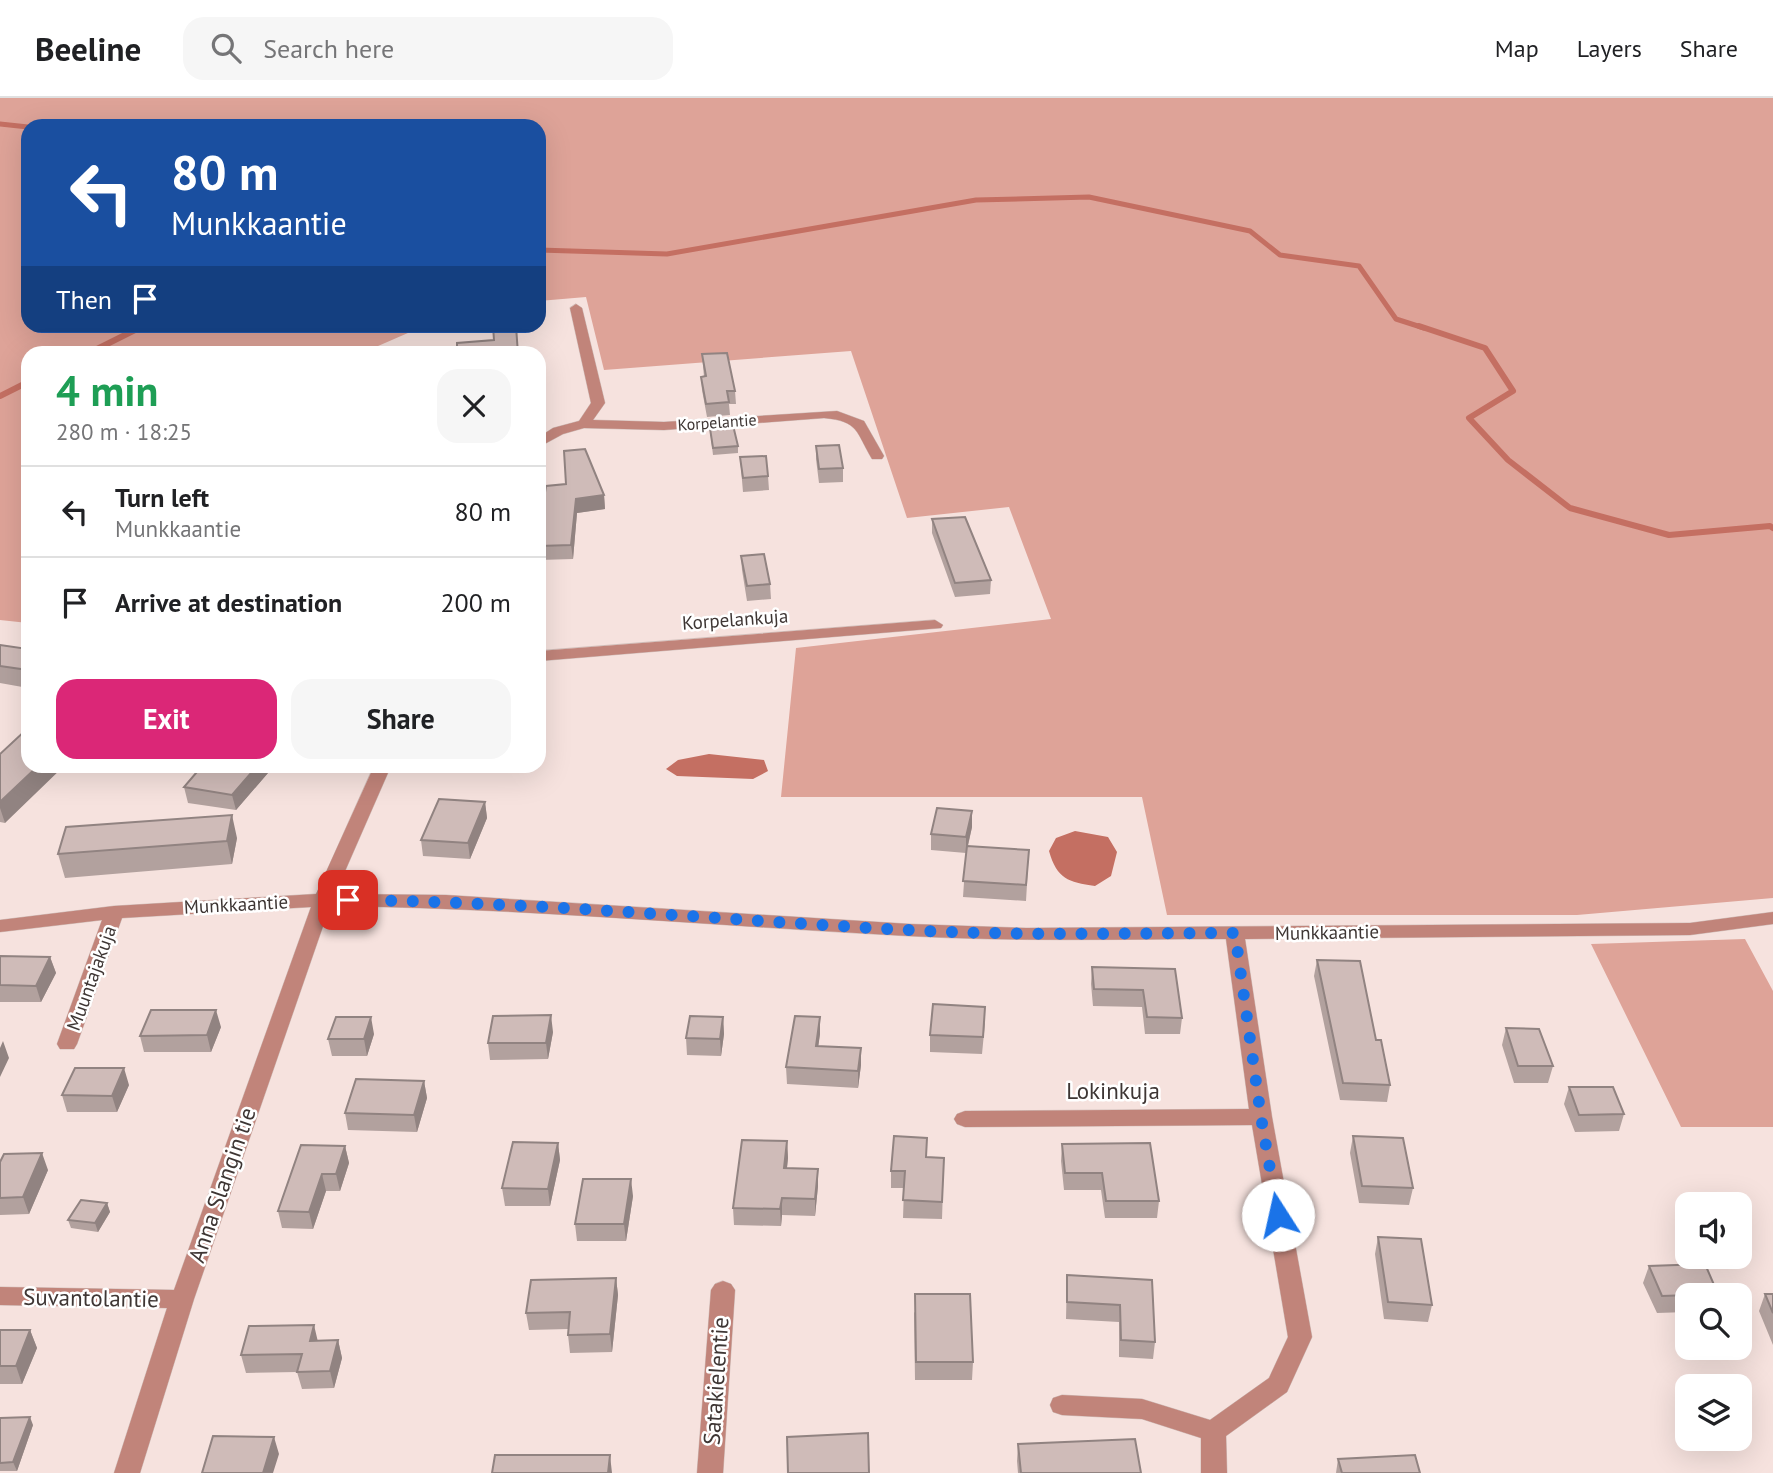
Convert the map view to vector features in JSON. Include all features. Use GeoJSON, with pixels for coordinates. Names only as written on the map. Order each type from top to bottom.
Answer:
{"type":"FeatureCollection","features":[{"type":"Feature","properties":{"kind":"street"},"geometry":{"type":"LineString","coordinates":[[576,308],[598,403],[584,424]]}},
{"type":"Feature","properties":{"kind":"street","name":"Korpelantie"},"geometry":{"type":"LineString","coordinates":[[546,439],[558,431],[584,424],[664,426],[824,414],[847,415],[861,424],[877,456]]}},
{"type":"Feature","properties":{"kind":"street","name":"Korpelankuja"},"geometry":{"type":"LineString","coordinates":[[546,655],[935,625]]}},
{"type":"Feature","properties":{"kind":"street"},"geometry":{"type":"LineString","coordinates":[[323,900],[380,773]]}},
{"type":"Feature","properties":{"kind":"street","name":"Munkkaantie"},"geometry":{"type":"LineString","coordinates":[[0,926],[114,912],[323,900],[446,901],[910,930],[1026,933],[1690,929],[1773,918]]}},
{"type":"Feature","properties":{"kind":"street","name":"Anna Slangin tie"},"geometry":{"type":"LineString","coordinates":[[127,1473],[182,1300],[323,900]]}},
{"type":"Feature","properties":{"kind":"street","name":"Muuntajakuja"},"geometry":{"type":"LineString","coordinates":[[67,1044],[114,912]]}},
{"type":"Feature","properties":{"kind":"street"},"geometry":{"type":"LineString","coordinates":[[1213,1431],[1278,1385],[1300,1337],[1261,1117],[1235,933]]}},
{"type":"Feature","properties":{"kind":"street","name":"Lokinkuja"},"geometry":{"type":"LineString","coordinates":[[965,1119],[1261,1117]]}},
{"type":"Feature","properties":{"kind":"street","name":"Satakielentie"},"geometry":{"type":"LineString","coordinates":[[710,1473],[723,1290]]}},
{"type":"Feature","properties":{"kind":"street","name":"Suvantolantie"},"geometry":{"type":"LineString","coordinates":[[0,1296],[182,1300]]}},
{"type":"Feature","properties":{"kind":"street"},"geometry":{"type":"LineString","coordinates":[[1062,1405],[1142,1409],[1213,1431]]}},
{"type":"Feature","properties":{"kind":"street"},"geometry":{"type":"LineString","coordinates":[[1213,1431],[1214,1473]]}},
{"type":"Feature","properties":{"kind":"shaded area"},"geometry":{"type":"Polygon","coordinates":[[[0,98],[1773,98],[1773,898],[1577,915],[1167,915],[1142,797],[781,797],[796,648],[1051,619],[1009,507],[907,518],[851,351],[604,370],[586,297],[546,300],[546,119],[21,119],[21,333],[408,333],[378,346],[21,346],[21,622],[0,620],[0,98]]]}},
{"type":"Feature","properties":{"kind":"shaded area"},"geometry":{"type":"Polygon","coordinates":[[[709,754],[764,760],[768,771],[753,779],[677,776],[666,769],[678,760],[709,754]]]}},
{"type":"Feature","properties":{"kind":"shaded area"},"geometry":{"type":"Polygon","coordinates":[[[1075,831],[1108,837],[1117,852],[1111,876],[1095,886],[1071,881],[1060,873],[1052,860],[1049,851],[1056,838],[1075,831]]]}},
{"type":"Feature","properties":{"kind":"shaded area"},"geometry":{"type":"Polygon","coordinates":[[[1745,939],[1773,991],[1773,1127],[1681,1127],[1591,944],[1745,939]]]}},
{"type":"Feature","properties":{"kind":"building"},"geometry":{"type":"Polygon","coordinates":[[[494,333],[516,333],[517,346],[457,346],[457,343],[494,340],[494,333]]]}},
{"type":"Feature","properties":{"kind":"building"},"geometry":{"type":"Polygon","coordinates":[[[727,353],[735,391],[727,391],[729,402],[706,404],[701,377],[706,376],[702,354],[727,353]]]}},
{"type":"Feature","properties":{"kind":"building"},"geometry":{"type":"Polygon","coordinates":[[[732,421],[738,446],[713,448],[709,422],[732,421]]]}},
{"type":"Feature","properties":{"kind":"building"},"geometry":{"type":"Polygon","coordinates":[[[839,445],[843,468],[819,469],[816,446],[839,445]]]}},
{"type":"Feature","properties":{"kind":"building"},"geometry":{"type":"Polygon","coordinates":[[[585,449],[604,495],[576,499],[571,545],[546,546],[546,486],[566,484],[564,451],[585,449]]]}},
{"type":"Feature","properties":{"kind":"building"},"geometry":{"type":"Polygon","coordinates":[[[766,456],[768,476],[743,478],[740,457],[766,456]]]}},
{"type":"Feature","properties":{"kind":"building"},"geometry":{"type":"Polygon","coordinates":[[[965,517],[991,580],[955,583],[932,519],[965,517]]]}},
{"type":"Feature","properties":{"kind":"building"},"geometry":{"type":"Polygon","coordinates":[[[764,554],[770,584],[747,586],[741,556],[764,554]]]}},
{"type":"Feature","properties":{"kind":"building"},"geometry":{"type":"Polygon","coordinates":[[[0,645],[21,648],[21,669],[0,666],[0,645]]]}},
{"type":"Feature","properties":{"kind":"building"},"geometry":{"type":"Polygon","coordinates":[[[21,734],[21,773],[31,773],[0,802],[0,754],[21,734]]]}},
{"type":"Feature","properties":{"kind":"building"},"geometry":{"type":"Polygon","coordinates":[[[196,773],[251,773],[232,795],[184,787],[196,773]]]}},
{"type":"Feature","properties":{"kind":"building"},"geometry":{"type":"Polygon","coordinates":[[[439,799],[485,802],[468,843],[421,840],[439,799]]]}},
{"type":"Feature","properties":{"kind":"building"},"geometry":{"type":"Polygon","coordinates":[[[937,808],[972,811],[966,837],[931,834],[937,808]]]}},
{"type":"Feature","properties":{"kind":"building"},"geometry":{"type":"Polygon","coordinates":[[[232,815],[227,841],[58,854],[66,827],[232,815]]]}},
{"type":"Feature","properties":{"kind":"building"},"geometry":{"type":"Polygon","coordinates":[[[967,846],[1029,850],[1026,885],[963,881],[967,846]]]}},
{"type":"Feature","properties":{"kind":"building"},"geometry":{"type":"Polygon","coordinates":[[[0,956],[50,957],[36,986],[0,985],[0,956]]]}},
{"type":"Feature","properties":{"kind":"building"},"geometry":{"type":"Polygon","coordinates":[[[1317,960],[1360,961],[1376,1040],[1381,1040],[1390,1085],[1343,1083],[1317,960]]]}},
{"type":"Feature","properties":{"kind":"building"},"geometry":{"type":"Polygon","coordinates":[[[1092,967],[1175,969],[1182,1018],[1147,1017],[1143,990],[1094,989],[1092,967]]]}},
{"type":"Feature","properties":{"kind":"building"},"geometry":{"type":"Polygon","coordinates":[[[933,1004],[985,1007],[983,1037],[930,1035],[933,1004]]]}},
{"type":"Feature","properties":{"kind":"building"},"geometry":{"type":"Polygon","coordinates":[[[151,1010],[216,1010],[207,1035],[140,1036],[151,1010]]]}},
{"type":"Feature","properties":{"kind":"building"},"geometry":{"type":"Polygon","coordinates":[[[551,1015],[546,1043],[488,1043],[493,1016],[551,1015]]]}},
{"type":"Feature","properties":{"kind":"building"},"geometry":{"type":"Polygon","coordinates":[[[690,1016],[723,1017],[720,1039],[686,1038],[690,1016]]]}},
{"type":"Feature","properties":{"kind":"building"},"geometry":{"type":"Polygon","coordinates":[[[795,1016],[820,1017],[816,1046],[861,1048],[858,1071],[786,1067],[795,1016]]]}},
{"type":"Feature","properties":{"kind":"building"},"geometry":{"type":"Polygon","coordinates":[[[336,1017],[371,1017],[364,1039],[328,1039],[336,1017]]]}},
{"type":"Feature","properties":{"kind":"building"},"geometry":{"type":"Polygon","coordinates":[[[1506,1028],[1539,1029],[1553,1066],[1518,1066],[1506,1028]]]}},
{"type":"Feature","properties":{"kind":"building"},"geometry":{"type":"Polygon","coordinates":[[[75,1068],[124,1068],[112,1096],[62,1095],[75,1068]]]}},
{"type":"Feature","properties":{"kind":"building"},"geometry":{"type":"Polygon","coordinates":[[[356,1079],[424,1081],[414,1115],[345,1113],[356,1079]]]}},
{"type":"Feature","properties":{"kind":"building"},"geometry":{"type":"Polygon","coordinates":[[[1569,1087],[1613,1087],[1624,1114],[1579,1115],[1569,1087]]]}},
{"type":"Feature","properties":{"kind":"building"},"geometry":{"type":"Polygon","coordinates":[[[894,1136],[927,1138],[926,1157],[944,1158],[942,1202],[903,1200],[905,1171],[891,1171],[894,1136]]]}},
{"type":"Feature","properties":{"kind":"building"},"geometry":{"type":"Polygon","coordinates":[[[1353,1136],[1403,1138],[1413,1188],[1362,1186],[1353,1136]]]}},
{"type":"Feature","properties":{"kind":"building"},"geometry":{"type":"Polygon","coordinates":[[[742,1140],[787,1141],[784,1168],[818,1169],[815,1199],[782,1198],[780,1209],[733,1208],[742,1140]]]}},
{"type":"Feature","properties":{"kind":"building"},"geometry":{"type":"Polygon","coordinates":[[[513,1142],[558,1143],[548,1189],[502,1188],[513,1142]]]}},
{"type":"Feature","properties":{"kind":"building"},"geometry":{"type":"Polygon","coordinates":[[[1150,1143],[1159,1201],[1106,1201],[1102,1173],[1065,1173],[1062,1144],[1150,1143]]]}},
{"type":"Feature","properties":{"kind":"building"},"geometry":{"type":"Polygon","coordinates":[[[301,1145],[345,1146],[336,1174],[322,1174],[309,1212],[278,1211],[301,1145]]]}},
{"type":"Feature","properties":{"kind":"building"},"geometry":{"type":"Polygon","coordinates":[[[42,1153],[23,1197],[0,1198],[0,1162],[4,1154],[42,1153]]]}},
{"type":"Feature","properties":{"kind":"building"},"geometry":{"type":"Polygon","coordinates":[[[583,1179],[631,1179],[624,1224],[575,1224],[583,1179]]]}},
{"type":"Feature","properties":{"kind":"building"},"geometry":{"type":"Polygon","coordinates":[[[81,1200],[107,1203],[95,1223],[68,1220],[81,1200]]]}},
{"type":"Feature","properties":{"kind":"building"},"geometry":{"type":"Polygon","coordinates":[[[1378,1237],[1421,1239],[1432,1305],[1388,1302],[1378,1237]]]}},
{"type":"Feature","properties":{"kind":"building"},"geometry":{"type":"Polygon","coordinates":[[[1675,1265],[1675,1269],[1707,1269],[1713,1283],[1675,1283],[1675,1296],[1662,1296],[1649,1266],[1675,1265]]]}},
{"type":"Feature","properties":{"kind":"building"},"geometry":{"type":"Polygon","coordinates":[[[1067,1275],[1152,1280],[1155,1342],[1121,1340],[1120,1305],[1067,1302],[1067,1275]]]}},
{"type":"Feature","properties":{"kind":"building"},"geometry":{"type":"Polygon","coordinates":[[[616,1278],[610,1334],[568,1335],[570,1312],[526,1313],[531,1280],[616,1278]]]}},
{"type":"Feature","properties":{"kind":"building"},"geometry":{"type":"Polygon","coordinates":[[[915,1294],[970,1294],[973,1362],[916,1362],[915,1294]]]}},
{"type":"Feature","properties":{"kind":"building"},"geometry":{"type":"Polygon","coordinates":[[[1765,1294],[1773,1294],[1773,1313],[1765,1294]]]}},
{"type":"Feature","properties":{"kind":"building"},"geometry":{"type":"Polygon","coordinates":[[[314,1325],[310,1341],[338,1340],[330,1371],[297,1372],[302,1354],[241,1355],[249,1326],[314,1325]]]}},
{"type":"Feature","properties":{"kind":"building"},"geometry":{"type":"Polygon","coordinates":[[[0,1330],[30,1330],[16,1366],[0,1366],[0,1330]]]}},
{"type":"Feature","properties":{"kind":"building"},"geometry":{"type":"Polygon","coordinates":[[[30,1417],[13,1462],[0,1463],[0,1418],[30,1417]]]}},
{"type":"Feature","properties":{"kind":"building"},"geometry":{"type":"Polygon","coordinates":[[[868,1433],[869,1473],[788,1473],[787,1437],[868,1433]]]}},
{"type":"Feature","properties":{"kind":"building"},"geometry":{"type":"Polygon","coordinates":[[[213,1436],[274,1437],[263,1473],[202,1473],[213,1436]]]}},
{"type":"Feature","properties":{"kind":"building"},"geometry":{"type":"Polygon","coordinates":[[[1135,1439],[1141,1473],[1021,1473],[1018,1444],[1135,1439]]]}},
{"type":"Feature","properties":{"kind":"building"},"geometry":{"type":"Polygon","coordinates":[[[495,1455],[610,1455],[608,1473],[492,1473],[495,1455]]]}},
{"type":"Feature","properties":{"kind":"building"},"geometry":{"type":"Polygon","coordinates":[[[1415,1455],[1420,1473],[1342,1473],[1338,1459],[1415,1455]]]}},
{"type":"Feature","properties":{"kind":"waterway"},"geometry":{"type":"LineString","coordinates":[[0,124],[21,126]]}},
{"type":"Feature","properties":{"kind":"waterway"},"geometry":{"type":"LineString","coordinates":[[546,250],[667,254],[976,200],[1089,197],[1250,231],[1280,255],[1359,266],[1396,319],[1424,328]]}},
{"type":"Feature","properties":{"kind":"waterway"},"geometry":{"type":"LineString","coordinates":[[1419,326],[1485,348],[1513,391],[1469,418],[1508,460],[1570,508],[1669,535],[1770,526],[1773,528]]}},
{"type":"Feature","properties":{"kind":"waterway"},"geometry":{"type":"LineString","coordinates":[[103,346],[129,333]]}},
{"type":"Feature","properties":{"kind":"waterway"},"geometry":{"type":"LineString","coordinates":[[0,396],[21,386]]}},
{"type":"Feature","properties":{"kind":"route"},"geometry":{"type":"LineString","coordinates":[[348,900],[446,901],[910,930],[1235,933],[1278,1215]]}}]}
